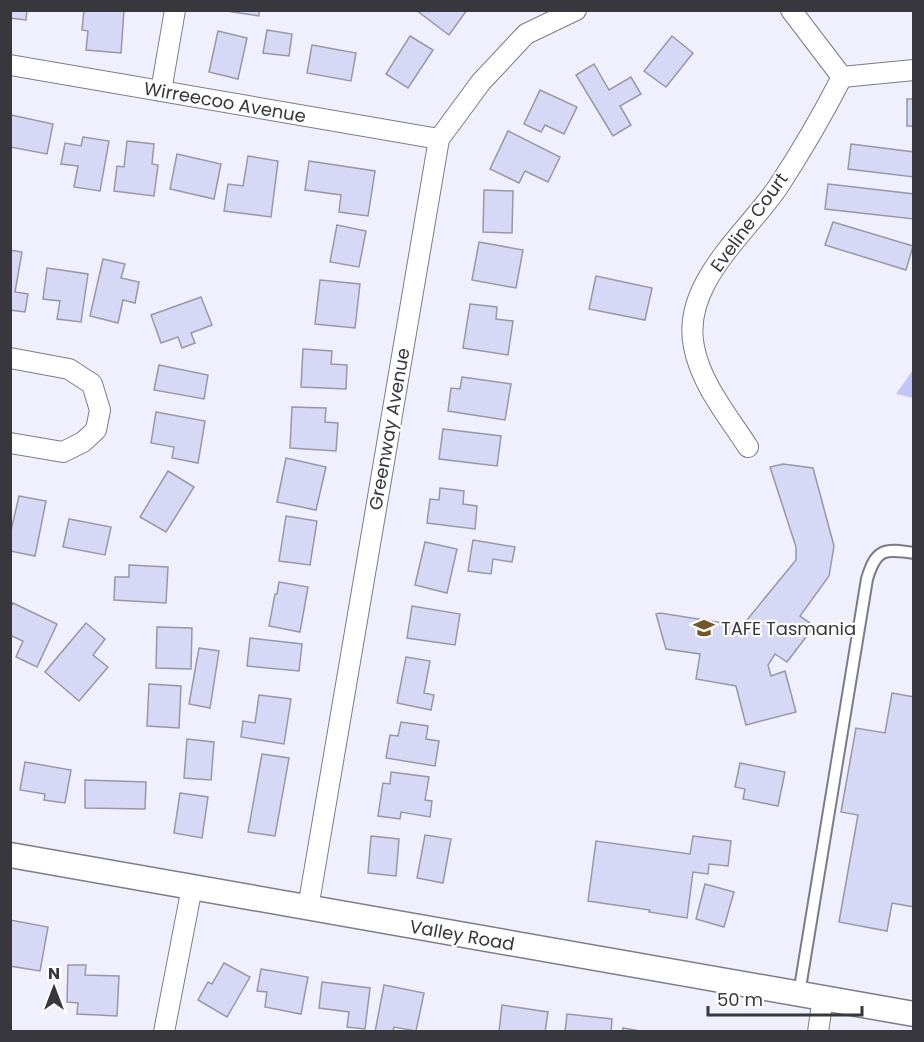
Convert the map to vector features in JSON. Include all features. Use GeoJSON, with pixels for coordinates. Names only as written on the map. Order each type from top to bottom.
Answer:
{"type":"FeatureCollection","features":[{"type":"Feature","properties":{"kind":"street"},"geometry":{"type":"LineString","coordinates":[[161,91],[175,10]]}},
{"type":"Feature","properties":{"kind":"street","name":"Greenway Avenue"},"geometry":{"type":"LineString","coordinates":[[308,908],[439,139],[481,82],[526,34],[576,10]]}},
{"type":"Feature","properties":{"kind":"street"},"geometry":{"type":"LineString","coordinates":[[791,10],[842,77],[914,70]]}},
{"type":"Feature","properties":{"kind":"street","name":"Wirreecoo Avenue"},"geometry":{"type":"LineString","coordinates":[[10,65],[439,139]]}},
{"type":"Feature","properties":{"kind":"street","name":"Eveline Court"},"geometry":{"type":"LineString","coordinates":[[748,447],[706,382],[694,347],[693,315],[712,269],[777,188],[842,77]]}},
{"type":"Feature","properties":{"kind":"street"},"geometry":{"type":"LineString","coordinates":[[10,358],[69,369],[92,384],[100,410],[96,430],[83,442],[63,452],[10,443]]}},
{"type":"Feature","properties":{"kind":"street","name":"Valley Road"},"geometry":{"type":"LineString","coordinates":[[10,855],[914,1014]]}},
{"type":"Feature","properties":{"kind":"street"},"geometry":{"type":"LineString","coordinates":[[164,1032],[192,887]]}},
{"type":"Feature","properties":{"kind":"street"},"geometry":{"type":"LineString","coordinates":[[818,1032],[823,998]]}},
{"type":"Feature","properties":{"kind":"lane"},"geometry":{"type":"LineString","coordinates":[[799,994],[867,579],[879,554],[895,550],[914,553]]}},
{"type":"Feature","properties":{"kind":"shaded area"},"geometry":{"type":"Polygon","coordinates":[[[913,370],[913,398],[896,394],[913,370]]]}},
{"type":"Feature","properties":{"kind":"building"},"geometry":{"type":"Polygon","coordinates":[[[10,10],[27,10],[26,20],[10,18],[10,10]]]}},
{"type":"Feature","properties":{"kind":"building"},"geometry":{"type":"Polygon","coordinates":[[[84,10],[124,10],[121,53],[86,50],[88,31],[82,30],[84,10]]]}},
{"type":"Feature","properties":{"kind":"building"},"geometry":{"type":"Polygon","coordinates":[[[220,10],[259,10],[259,16],[220,10]]]}},
{"type":"Feature","properties":{"kind":"building"},"geometry":{"type":"Polygon","coordinates":[[[416,10],[467,10],[449,35],[416,10]]]}},
{"type":"Feature","properties":{"kind":"building"},"geometry":{"type":"Polygon","coordinates":[[[267,30],[292,34],[289,56],[263,53],[267,30]]]}},
{"type":"Feature","properties":{"kind":"building"},"geometry":{"type":"Polygon","coordinates":[[[218,31],[247,38],[238,79],[209,72],[218,31]]]}},
{"type":"Feature","properties":{"kind":"building"},"geometry":{"type":"Polygon","coordinates":[[[410,36],[433,50],[408,88],[386,74],[410,36]]]}},
{"type":"Feature","properties":{"kind":"building"},"geometry":{"type":"Polygon","coordinates":[[[672,36],[693,53],[666,87],[644,71],[672,36]]]}},
{"type":"Feature","properties":{"kind":"building"},"geometry":{"type":"Polygon","coordinates":[[[312,45],[356,53],[351,81],[307,73],[312,45]]]}},
{"type":"Feature","properties":{"kind":"building"},"geometry":{"type":"Polygon","coordinates":[[[594,64],[609,90],[631,77],[641,94],[620,106],[631,125],[613,136],[576,75],[594,64]]]}},
{"type":"Feature","properties":{"kind":"building"},"geometry":{"type":"Polygon","coordinates":[[[540,90],[577,107],[564,134],[545,125],[541,132],[524,124],[540,90]]]}},
{"type":"Feature","properties":{"kind":"building"},"geometry":{"type":"Polygon","coordinates":[[[907,99],[914,99],[914,126],[907,126],[907,99]]]}},
{"type":"Feature","properties":{"kind":"building"},"geometry":{"type":"Polygon","coordinates":[[[11,115],[53,124],[47,154],[10,147],[11,115]]]}},
{"type":"Feature","properties":{"kind":"building"},"geometry":{"type":"Polygon","coordinates":[[[508,131],[560,157],[548,182],[525,171],[519,183],[490,169],[508,131]]]}},
{"type":"Feature","properties":{"kind":"building"},"geometry":{"type":"Polygon","coordinates":[[[83,137],[109,141],[100,191],[74,187],[78,166],[61,164],[65,143],[81,146],[83,137]]]}},
{"type":"Feature","properties":{"kind":"building"},"geometry":{"type":"Polygon","coordinates":[[[127,141],[154,144],[152,164],[158,165],[154,196],[114,191],[117,166],[124,167],[127,141]]]}},
{"type":"Feature","properties":{"kind":"building"},"geometry":{"type":"Polygon","coordinates":[[[851,144],[914,152],[914,177],[848,169],[851,144]]]}},
{"type":"Feature","properties":{"kind":"building"},"geometry":{"type":"Polygon","coordinates":[[[177,154],[221,164],[214,199],[170,189],[177,154]]]}},
{"type":"Feature","properties":{"kind":"building"},"geometry":{"type":"Polygon","coordinates":[[[248,156],[278,161],[271,217],[224,211],[228,184],[243,186],[248,156]]]}},
{"type":"Feature","properties":{"kind":"building"},"geometry":{"type":"Polygon","coordinates":[[[309,161],[375,171],[368,216],[339,212],[341,195],[305,190],[309,161]]]}},
{"type":"Feature","properties":{"kind":"building"},"geometry":{"type":"Polygon","coordinates":[[[828,184],[914,194],[914,219],[825,209],[828,184]]]}},
{"type":"Feature","properties":{"kind":"building"},"geometry":{"type":"Polygon","coordinates":[[[484,190],[513,191],[512,233],[483,232],[484,190]]]}},
{"type":"Feature","properties":{"kind":"building"},"geometry":{"type":"Polygon","coordinates":[[[833,222],[913,246],[906,270],[825,245],[833,222]]]}},
{"type":"Feature","properties":{"kind":"building"},"geometry":{"type":"Polygon","coordinates":[[[337,225],[366,231],[359,267],[330,262],[337,225]]]}},
{"type":"Feature","properties":{"kind":"building"},"geometry":{"type":"Polygon","coordinates":[[[479,242],[523,250],[516,288],[472,280],[479,242]]]}},
{"type":"Feature","properties":{"kind":"building"},"geometry":{"type":"Polygon","coordinates":[[[10,250],[22,252],[15,292],[28,294],[25,312],[10,310],[10,250]]]}},
{"type":"Feature","properties":{"kind":"building"},"geometry":{"type":"Polygon","coordinates":[[[103,259],[125,264],[121,278],[139,282],[135,303],[123,300],[118,323],[90,316],[103,259]]]}},
{"type":"Feature","properties":{"kind":"building"},"geometry":{"type":"Polygon","coordinates":[[[47,268],[88,274],[81,322],[57,319],[60,301],[43,299],[47,268]]]}},
{"type":"Feature","properties":{"kind":"building"},"geometry":{"type":"Polygon","coordinates":[[[596,276],[652,288],[645,320],[589,309],[596,276]]]}},
{"type":"Feature","properties":{"kind":"building"},"geometry":{"type":"Polygon","coordinates":[[[320,280],[360,284],[355,328],[315,324],[320,280]]]}},
{"type":"Feature","properties":{"kind":"building"},"geometry":{"type":"Polygon","coordinates":[[[201,297],[212,325],[191,333],[195,343],[182,348],[178,337],[161,343],[151,315],[201,297]]]}},
{"type":"Feature","properties":{"kind":"building"},"geometry":{"type":"Polygon","coordinates":[[[470,304],[497,307],[496,319],[513,321],[508,355],[463,348],[470,304]]]}},
{"type":"Feature","properties":{"kind":"building"},"geometry":{"type":"Polygon","coordinates":[[[303,349],[332,351],[331,364],[347,365],[346,389],[301,387],[303,349]]]}},
{"type":"Feature","properties":{"kind":"building"},"geometry":{"type":"Polygon","coordinates":[[[159,365],[208,375],[204,399],[154,390],[159,365]]]}},
{"type":"Feature","properties":{"kind":"building"},"geometry":{"type":"Polygon","coordinates":[[[462,377],[511,384],[505,420],[448,411],[451,388],[460,389],[462,377]]]}},
{"type":"Feature","properties":{"kind":"building"},"geometry":{"type":"Polygon","coordinates":[[[292,407],[326,408],[325,422],[338,423],[336,451],[290,448],[292,407]]]}},
{"type":"Feature","properties":{"kind":"building"},"geometry":{"type":"Polygon","coordinates":[[[156,412],[205,421],[198,463],[172,458],[174,447],[151,443],[156,412]]]}},
{"type":"Feature","properties":{"kind":"building"},"geometry":{"type":"Polygon","coordinates":[[[443,429],[501,436],[497,466],[439,459],[443,429]]]}},
{"type":"Feature","properties":{"kind":"building"},"geometry":{"type":"Polygon","coordinates":[[[286,458],[326,467],[316,510],[277,502],[286,458]]]}},
{"type":"Feature","properties":{"kind":"building"},"geometry":{"type":"Polygon","coordinates":[[[783,464],[813,468],[834,546],[829,576],[800,616],[810,623],[812,629],[787,662],[775,654],[768,665],[771,676],[785,671],[796,712],[746,725],[736,686],[696,679],[700,654],[666,649],[656,614],[742,626],[796,560],[796,547],[770,467],[783,464]]]}},
{"type":"Feature","properties":{"kind":"building"},"geometry":{"type":"Polygon","coordinates":[[[168,471],[194,487],[166,532],[140,517],[168,471]]]}},
{"type":"Feature","properties":{"kind":"building"},"geometry":{"type":"Polygon","coordinates":[[[440,488],[464,491],[463,504],[477,506],[475,529],[427,523],[430,499],[439,500],[440,488]]]}},
{"type":"Feature","properties":{"kind":"building"},"geometry":{"type":"Polygon","coordinates":[[[19,496],[46,501],[35,556],[10,551],[10,535],[19,496]]]}},
{"type":"Feature","properties":{"kind":"building"},"geometry":{"type":"Polygon","coordinates":[[[286,516],[317,521],[310,565],[279,561],[286,516]]]}},
{"type":"Feature","properties":{"kind":"building"},"geometry":{"type":"Polygon","coordinates":[[[69,519],[111,527],[105,555],[63,547],[69,519]]]}},
{"type":"Feature","properties":{"kind":"building"},"geometry":{"type":"Polygon","coordinates":[[[473,540],[515,547],[512,562],[493,559],[491,574],[468,571],[473,540]]]}},
{"type":"Feature","properties":{"kind":"building"},"geometry":{"type":"Polygon","coordinates":[[[425,542],[457,549],[447,593],[415,585],[425,542]]]}},
{"type":"Feature","properties":{"kind":"building"},"geometry":{"type":"Polygon","coordinates":[[[129,565],[168,567],[166,603],[114,600],[115,577],[129,577],[129,565]]]}},
{"type":"Feature","properties":{"kind":"building"},"geometry":{"type":"Polygon","coordinates":[[[279,582],[308,587],[300,632],[269,626],[279,582]]]}},
{"type":"Feature","properties":{"kind":"building"},"geometry":{"type":"Polygon","coordinates":[[[13,603],[57,624],[37,667],[16,657],[23,641],[10,635],[10,608],[13,603]]]}},
{"type":"Feature","properties":{"kind":"building"},"geometry":{"type":"Polygon","coordinates":[[[412,606],[460,614],[455,645],[407,638],[412,606]]]}},
{"type":"Feature","properties":{"kind":"building"},"geometry":{"type":"Polygon","coordinates":[[[86,623],[105,639],[93,655],[108,667],[79,701],[45,672],[86,623]]]}},
{"type":"Feature","properties":{"kind":"building"},"geometry":{"type":"Polygon","coordinates":[[[157,627],[192,628],[191,669],[156,668],[157,627]]]}},
{"type":"Feature","properties":{"kind":"building"},"geometry":{"type":"Polygon","coordinates":[[[250,638],[302,644],[299,671],[247,666],[250,638]]]}},
{"type":"Feature","properties":{"kind":"building"},"geometry":{"type":"Polygon","coordinates":[[[199,648],[219,651],[210,708],[189,704],[199,648]]]}},
{"type":"Feature","properties":{"kind":"building"},"geometry":{"type":"Polygon","coordinates":[[[406,657],[430,661],[424,693],[434,695],[431,710],[397,703],[406,657]]]}},
{"type":"Feature","properties":{"kind":"building"},"geometry":{"type":"Polygon","coordinates":[[[149,684],[181,686],[179,728],[147,726],[149,684]]]}},
{"type":"Feature","properties":{"kind":"building"},"geometry":{"type":"Polygon","coordinates":[[[892,693],[914,697],[914,907],[892,903],[887,931],[839,922],[858,815],[841,812],[856,728],[885,733],[892,693]]]}},
{"type":"Feature","properties":{"kind":"building"},"geometry":{"type":"Polygon","coordinates":[[[259,695],[291,699],[284,744],[241,737],[243,721],[255,723],[259,695]]]}},
{"type":"Feature","properties":{"kind":"building"},"geometry":{"type":"Polygon","coordinates":[[[401,722],[428,726],[426,739],[439,741],[435,766],[386,758],[390,735],[398,736],[401,722]]]}},
{"type":"Feature","properties":{"kind":"building"},"geometry":{"type":"Polygon","coordinates":[[[187,739],[214,742],[211,780],[184,778],[187,739]]]}},
{"type":"Feature","properties":{"kind":"building"},"geometry":{"type":"Polygon","coordinates":[[[262,754],[289,758],[275,836],[248,832],[262,754]]]}},
{"type":"Feature","properties":{"kind":"building"},"geometry":{"type":"Polygon","coordinates":[[[25,762],[71,770],[65,803],[44,800],[45,794],[20,790],[25,762]]]}},
{"type":"Feature","properties":{"kind":"building"},"geometry":{"type":"Polygon","coordinates":[[[740,763],[785,772],[778,806],[743,799],[745,789],[735,787],[740,763]]]}},
{"type":"Feature","properties":{"kind":"building"},"geometry":{"type":"Polygon","coordinates":[[[391,772],[429,777],[425,800],[432,801],[430,817],[401,812],[400,819],[378,816],[383,783],[390,784],[391,772]]]}},
{"type":"Feature","properties":{"kind":"building"},"geometry":{"type":"Polygon","coordinates":[[[85,780],[146,782],[145,809],[85,808],[85,780]]]}},
{"type":"Feature","properties":{"kind":"building"},"geometry":{"type":"Polygon","coordinates":[[[180,793],[208,797],[202,838],[174,833],[180,793]]]}},
{"type":"Feature","properties":{"kind":"building"},"geometry":{"type":"Polygon","coordinates":[[[425,835],[451,839],[443,883],[417,878],[425,835]]]}},
{"type":"Feature","properties":{"kind":"building"},"geometry":{"type":"Polygon","coordinates":[[[371,836],[399,839],[396,876],[368,873],[371,836]]]}},
{"type":"Feature","properties":{"kind":"building"},"geometry":{"type":"Polygon","coordinates":[[[693,836],[731,841],[728,866],[709,864],[708,874],[693,872],[687,918],[588,901],[596,841],[690,854],[693,836]]]}},
{"type":"Feature","properties":{"kind":"building"},"geometry":{"type":"Polygon","coordinates":[[[705,884],[734,892],[724,927],[696,919],[705,884]]]}},
{"type":"Feature","properties":{"kind":"building"},"geometry":{"type":"Polygon","coordinates":[[[10,920],[48,927],[40,971],[10,966],[10,920]]]}},
{"type":"Feature","properties":{"kind":"building"},"geometry":{"type":"Polygon","coordinates":[[[224,963],[250,977],[227,1017],[198,1000],[208,982],[212,984],[224,963]]]}},
{"type":"Feature","properties":{"kind":"building"},"geometry":{"type":"Polygon","coordinates":[[[68,965],[86,965],[85,975],[119,976],[117,1016],[77,1014],[78,1003],[67,1002],[68,965]]]}},
{"type":"Feature","properties":{"kind":"building"},"geometry":{"type":"Polygon","coordinates":[[[261,969],[308,977],[301,1014],[265,1007],[267,992],[257,991],[261,969]]]}},
{"type":"Feature","properties":{"kind":"building"},"geometry":{"type":"Polygon","coordinates":[[[322,982],[370,988],[365,1029],[347,1027],[349,1012],[319,1008],[322,982]]]}},
{"type":"Feature","properties":{"kind":"building"},"geometry":{"type":"Polygon","coordinates":[[[384,985],[424,993],[416,1031],[394,1027],[393,1032],[375,1032],[384,985]]]}},
{"type":"Feature","properties":{"kind":"building"},"geometry":{"type":"Polygon","coordinates":[[[502,1005],[548,1012],[545,1032],[499,1032],[502,1005]]]}},
{"type":"Feature","properties":{"kind":"building"},"geometry":{"type":"Polygon","coordinates":[[[567,1014],[612,1019],[611,1032],[565,1032],[567,1014]]]}},
{"type":"Feature","properties":{"kind":"building"},"geometry":{"type":"Polygon","coordinates":[[[623,1028],[646,1032],[623,1032],[623,1028]]]}},
{"type":"Feature","properties":{"kind":"place","name":"TAFE Tasmania"},"geometry":{"type":"Point","coordinates":[704,628]}}]}
